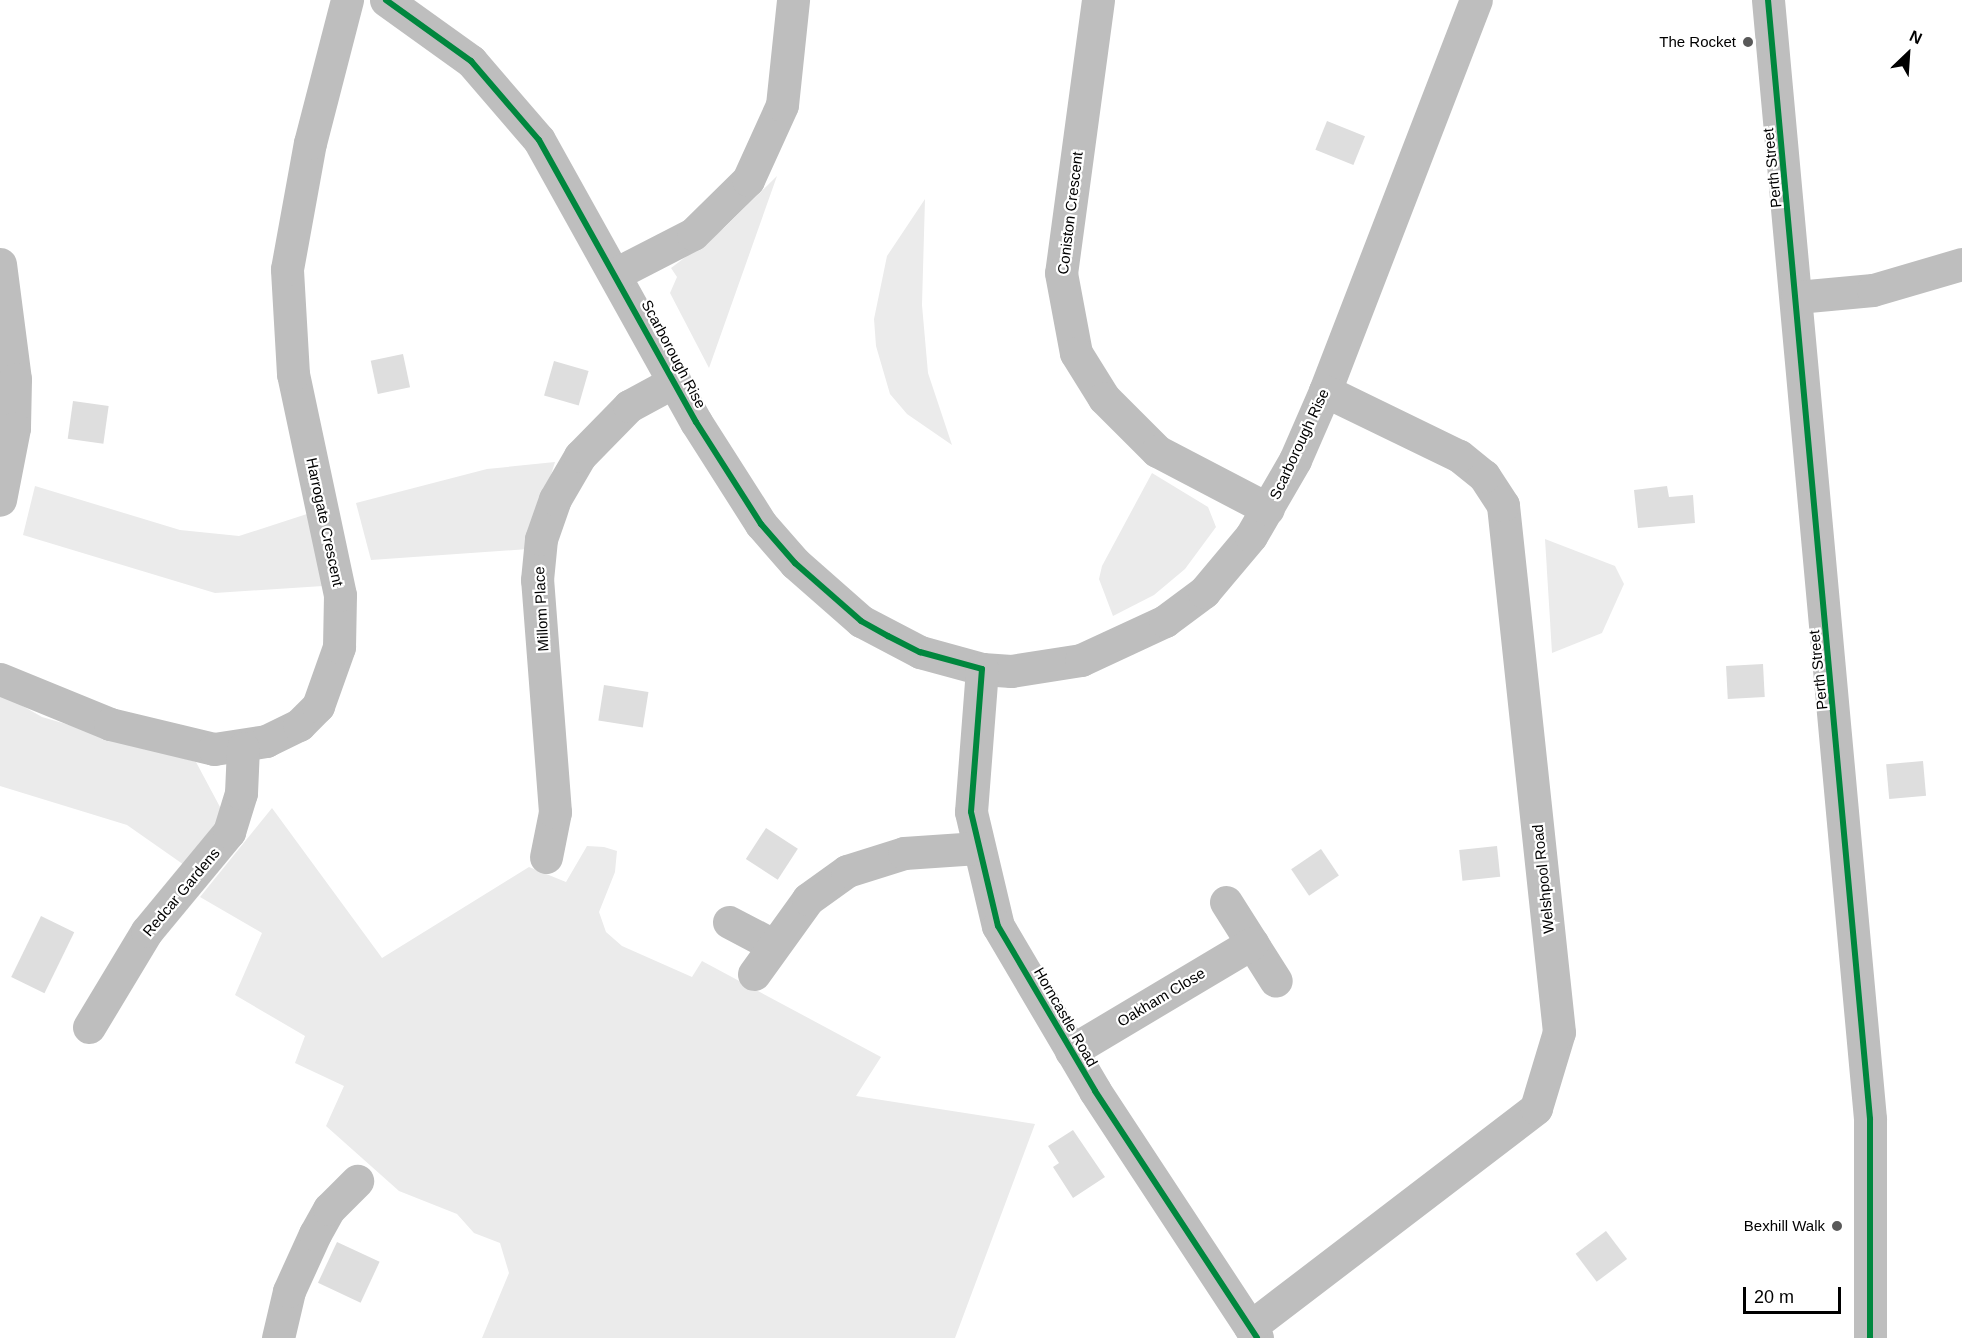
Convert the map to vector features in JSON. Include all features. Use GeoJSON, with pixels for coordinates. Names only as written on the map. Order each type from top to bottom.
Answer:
{"type":"FeatureCollection","features":[{"type":"Feature","properties":{"kind":"street","name":"Harrogate Crescent"},"geometry":{"type":"LineString","coordinates":[[0,679],[110,724],[189,747],[243,748],[310,717],[339,647],[340,596],[293,374],[286,299],[308,153],[347,0]]}},
{"type":"Feature","properties":{"kind":"street","name":"Scarborough Rise"},"geometry":{"type":"LineString","coordinates":[[386,0],[471,61],[510,103],[570,187],[675,381],[761,524],[828,594],[861,621],[920,652],[982,669],[1060,666],[1119,647],[1165,621],[1216,580],[1268,509],[1325,391],[1476,0]]}},
{"type":"Feature","properties":{"kind":"street"},"geometry":{"type":"LineString","coordinates":[[617,273],[693,234],[753,172],[782,105],[793,0]]}},
{"type":"Feature","properties":{"kind":"street","name":"Coniston Crescent"},"geometry":{"type":"LineString","coordinates":[[1098,0],[1061,273],[1076,353],[1104,398],[1157,451],[1268,509]]}},
{"type":"Feature","properties":{"kind":"street","name":"Perth Street"},"geometry":{"type":"LineString","coordinates":[[1768,0],[1797,297],[1870,1119],[1870,1338]]}},
{"type":"Feature","properties":{"kind":"street"},"geometry":{"type":"LineString","coordinates":[[0,264],[15,380],[14,428],[0,500]]}},
{"type":"Feature","properties":{"kind":"street"},"geometry":{"type":"LineString","coordinates":[[1797,297],[1873,290],[1962,264]]}},
{"type":"Feature","properties":{"kind":"street","name":"Millom Place"},"geometry":{"type":"LineString","coordinates":[[546,857],[555,812],[537,580],[541,539],[555,499],[580,456],[629,406],[675,381]]}},
{"type":"Feature","properties":{"kind":"street","name":"Welshpool Road"},"geometry":{"type":"LineString","coordinates":[[1253,1333],[1536,1108],[1559,1032],[1503,505],[1484,476],[1459,456],[1325,391]]}},
{"type":"Feature","properties":{"kind":"street","name":"Horncastle Road"},"geometry":{"type":"LineString","coordinates":[[982,669],[971,812],[998,926],[1071,1051],[1253,1333]]}},
{"type":"Feature","properties":{"kind":"street","name":"Redcar Gardens"},"geometry":{"type":"LineString","coordinates":[[89,1027],[147,931],[230,832],[241,793],[243,748]]}},
{"type":"Feature","properties":{"kind":"street"},"geometry":{"type":"LineString","coordinates":[[754,974],[771,944],[808,899],[847,871],[904,853],[978,849]]}},
{"type":"Feature","properties":{"kind":"street"},"geometry":{"type":"LineString","coordinates":[[1226,902],[1276,981]]}},
{"type":"Feature","properties":{"kind":"street"},"geometry":{"type":"LineString","coordinates":[[729,922],[771,944]]}},
{"type":"Feature","properties":{"kind":"street","name":"Oakham Close"},"geometry":{"type":"LineString","coordinates":[[1071,1051],[1252,943]]}},
{"type":"Feature","properties":{"kind":"street"},"geometry":{"type":"LineString","coordinates":[[278,1338],[289,1291],[315,1234],[329,1209],[357,1181]]}},
{"type":"Feature","properties":{"kind":"shaded area"},"geometry":{"type":"Polygon","coordinates":[[[777,176],[709,368],[670,293],[677,277],[671,268],[724,228],[777,176]]]}},
{"type":"Feature","properties":{"kind":"shaded area"},"geometry":{"type":"Polygon","coordinates":[[[925,199],[922,305],[928,373],[952,445],[907,414],[890,394],[876,346],[874,319],[887,256],[925,199]]]}},
{"type":"Feature","properties":{"kind":"shaded area"},"geometry":{"type":"Polygon","coordinates":[[[555,462],[528,549],[371,560],[356,503],[487,469],[555,462]]]}},
{"type":"Feature","properties":{"kind":"shaded area"},"geometry":{"type":"Polygon","coordinates":[[[1152,473],[1208,507],[1216,527],[1185,569],[1154,595],[1113,616],[1099,579],[1102,566],[1152,473]]]}},
{"type":"Feature","properties":{"kind":"shaded area"},"geometry":{"type":"Polygon","coordinates":[[[35,486],[180,530],[239,536],[310,513],[323,586],[215,593],[23,535],[35,486]]]}},
{"type":"Feature","properties":{"kind":"shaded area"},"geometry":{"type":"Polygon","coordinates":[[[1545,539],[1615,566],[1624,584],[1602,633],[1552,653],[1545,539]]]}},
{"type":"Feature","properties":{"kind":"shaded area"},"geometry":{"type":"Polygon","coordinates":[[[0,693],[42,717],[196,762],[228,822],[187,867],[127,825],[0,786],[0,693]]]}},
{"type":"Feature","properties":{"kind":"shaded area"},"geometry":{"type":"Polygon","coordinates":[[[272,808],[382,958],[529,867],[566,882],[587,846],[604,847],[617,851],[615,872],[599,912],[606,932],[622,946],[692,977],[702,961],[881,1057],[856,1096],[1035,1124],[955,1338],[482,1338],[509,1273],[500,1243],[474,1233],[457,1214],[399,1191],[326,1126],[344,1086],[295,1063],[305,1036],[235,995],[262,933],[200,897],[272,808]]]}},
{"type":"Feature","properties":{"kind":"building"},"geometry":{"type":"Polygon","coordinates":[[[1327,121],[1365,136],[1353,165],[1315,150],[1327,121]]]}},
{"type":"Feature","properties":{"kind":"building"},"geometry":{"type":"Polygon","coordinates":[[[403,354],[410,387],[378,394],[371,361],[403,354]]]}},
{"type":"Feature","properties":{"kind":"building"},"geometry":{"type":"Polygon","coordinates":[[[554,361],[589,371],[579,406],[544,396],[554,361]]]}},
{"type":"Feature","properties":{"kind":"building"},"geometry":{"type":"Polygon","coordinates":[[[73,401],[109,406],[103,444],[68,439],[73,401]]]}},
{"type":"Feature","properties":{"kind":"building"},"geometry":{"type":"Polygon","coordinates":[[[1667,486],[1669,497],[1693,495],[1695,523],[1638,528],[1634,490],[1667,486]]]}},
{"type":"Feature","properties":{"kind":"building"},"geometry":{"type":"Polygon","coordinates":[[[1763,664],[1765,697],[1728,699],[1726,666],[1763,664]]]}},
{"type":"Feature","properties":{"kind":"building"},"geometry":{"type":"Polygon","coordinates":[[[604,685],[648,692],[643,728],[598,721],[604,685]]]}},
{"type":"Feature","properties":{"kind":"building"},"geometry":{"type":"Polygon","coordinates":[[[1923,761],[1926,796],[1889,799],[1886,764],[1923,761]]]}},
{"type":"Feature","properties":{"kind":"building"},"geometry":{"type":"Polygon","coordinates":[[[766,828],[798,849],[778,880],[746,859],[766,828]]]}},
{"type":"Feature","properties":{"kind":"building"},"geometry":{"type":"Polygon","coordinates":[[[1497,846],[1500,877],[1462,881],[1459,850],[1497,846]]]}},
{"type":"Feature","properties":{"kind":"building"},"geometry":{"type":"Polygon","coordinates":[[[1321,849],[1339,876],[1309,896],[1291,869],[1321,849]]]}},
{"type":"Feature","properties":{"kind":"building"},"geometry":{"type":"Polygon","coordinates":[[[41,916],[74,932],[44,993],[11,977],[41,916]]]}},
{"type":"Feature","properties":{"kind":"building"},"geometry":{"type":"Polygon","coordinates":[[[1073,1130],[1105,1177],[1073,1198],[1053,1167],[1059,1163],[1048,1146],[1073,1130]]]}},
{"type":"Feature","properties":{"kind":"building"},"geometry":{"type":"Polygon","coordinates":[[[1606,1231],[1627,1259],[1597,1282],[1576,1254],[1606,1231]]]}},
{"type":"Feature","properties":{"kind":"building"},"geometry":{"type":"Polygon","coordinates":[[[337,1242],[380,1262],[361,1303],[318,1283],[337,1242]]]}},
{"type":"Feature","properties":{"kind":"cycle path"},"geometry":{"type":"LineString","coordinates":[[386,0],[471,61],[539,140],[696,422],[761,524],[795,563],[861,621],[920,652],[982,669],[971,812],[998,926],[1095,1091],[1257,1338]]}},
{"type":"Feature","properties":{"kind":"cycle path"},"geometry":{"type":"LineString","coordinates":[[1768,0],[1870,1119],[1870,1338]]}},
{"type":"Feature","properties":{"kind":"place","name":"The Rocket"},"geometry":{"type":"Point","coordinates":[1748,42]}},
{"type":"Feature","properties":{"kind":"place","name":"Bexhill Walk"},"geometry":{"type":"Point","coordinates":[1837,1226]}}]}
